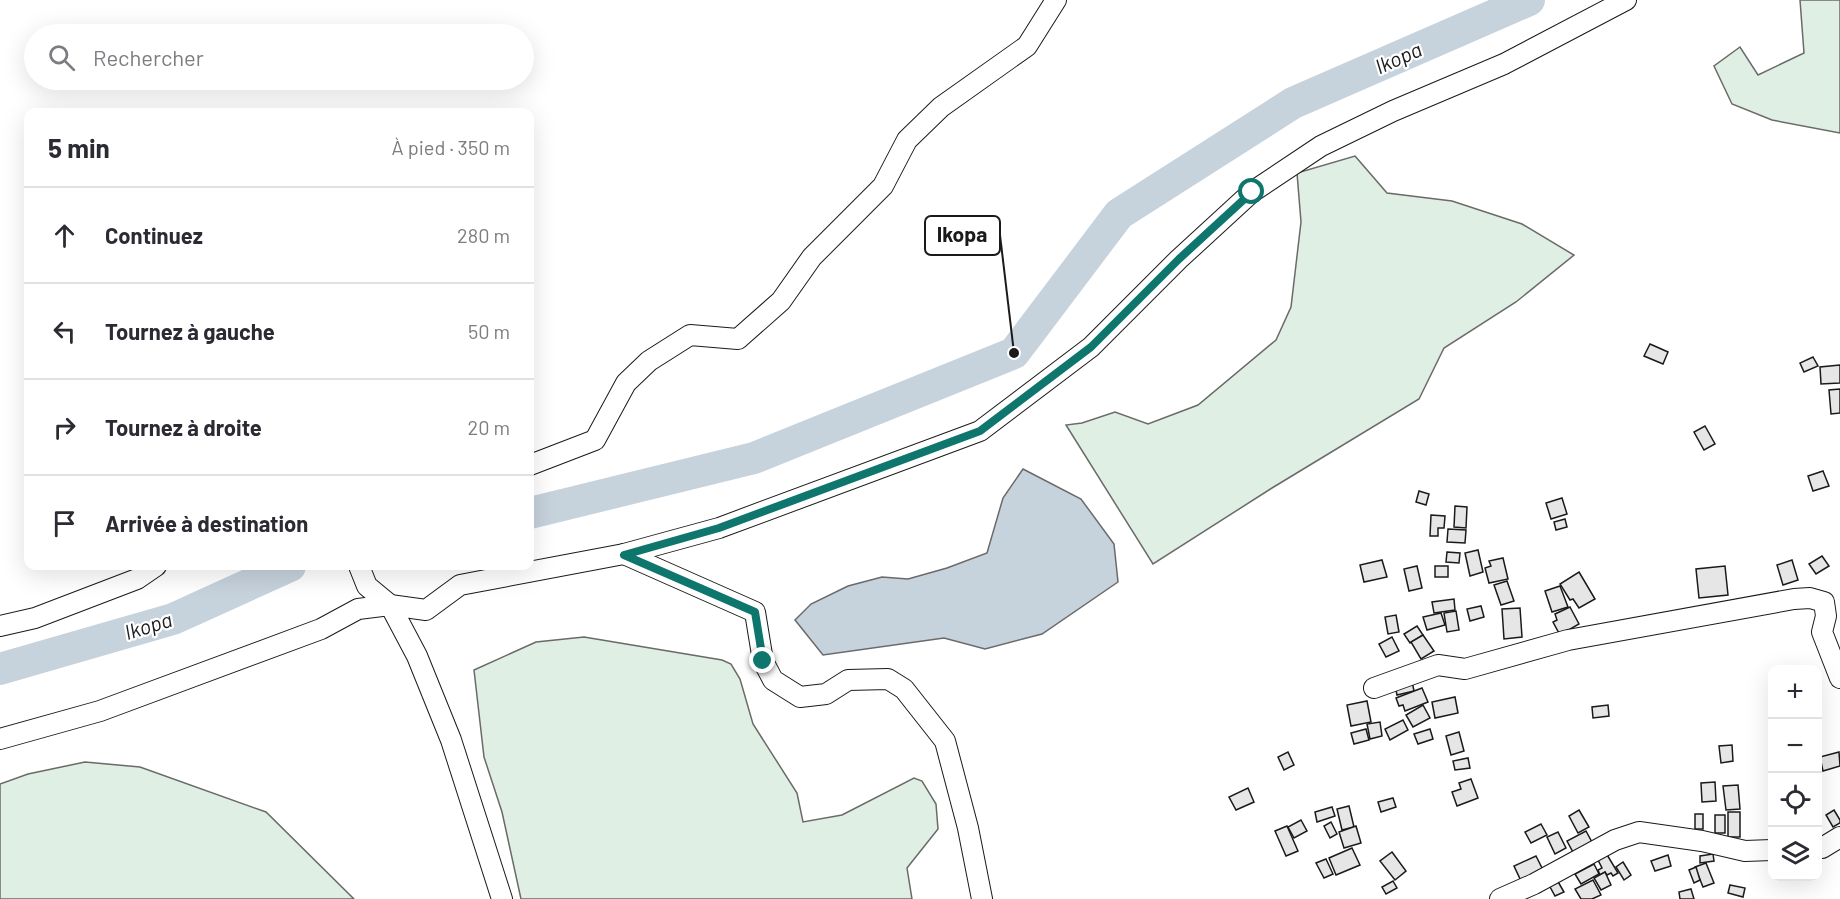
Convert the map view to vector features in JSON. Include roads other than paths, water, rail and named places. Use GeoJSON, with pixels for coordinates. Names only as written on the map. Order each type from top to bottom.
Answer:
{"type":"FeatureCollection","features":[{"type":"Feature","properties":{"kind":"street"},"geometry":{"type":"LineString","coordinates":[[534,463],[595,440],[626,383],[649,361],[690,335],[738,339],[781,301],[812,257],[883,186],[907,140],[941,107],[1027,46],[1056,0]]}},
{"type":"Feature","properties":{"kind":"street"},"geometry":{"type":"LineString","coordinates":[[0,739],[100,711],[321,629],[358,609],[390,605],[426,610],[460,585],[624,555],[719,528],[980,431],[1091,347],[1179,259],[1252,192],[1311,152],[1393,111],[1504,64],[1626,0]]}},
{"type":"Feature","properties":{"kind":"street"},"geometry":{"type":"LineString","coordinates":[[624,555],[755,612],[763,661],[773,680],[800,697],[826,694],[848,680],[888,680],[904,689],[945,741],[968,828],[982,899]]}},
{"type":"Feature","properties":{"kind":"street"},"geometry":{"type":"LineString","coordinates":[[0,626],[35,618],[137,579],[150,570]]}},
{"type":"Feature","properties":{"kind":"street"},"geometry":{"type":"LineString","coordinates":[[360,570],[367,586],[390,605],[417,656],[451,740],[502,899]]}},
{"type":"Feature","properties":{"kind":"street"},"geometry":{"type":"LineString","coordinates":[[1374,688],[1438,665],[1465,669],[1568,640],[1810,598],[1824,602],[1826,616],[1822,632],[1840,678]]}},
{"type":"Feature","properties":{"kind":"street"},"geometry":{"type":"LineString","coordinates":[[1500,899],[1534,884],[1615,840],[1639,832],[1744,850],[1768,850]]}},
{"type":"Feature","properties":{"kind":"street"},"geometry":{"type":"LineString","coordinates":[[1822,848],[1840,837]]}},
{"type":"Feature","properties":{"kind":"waterway","name":"Ikopa"},"geometry":{"type":"LineString","coordinates":[[534,512],[754,458],[1014,353],[1119,214],[1293,103],[1529,0]]}},
{"type":"Feature","properties":{"kind":"waterway","name":"Ikopa"},"geometry":{"type":"LineString","coordinates":[[0,669],[173,619],[281,570]]}},
{"type":"Feature","properties":{"kind":"place","name":"Ikopa"},"geometry":{"type":"Point","coordinates":[1014,353]}}]}
